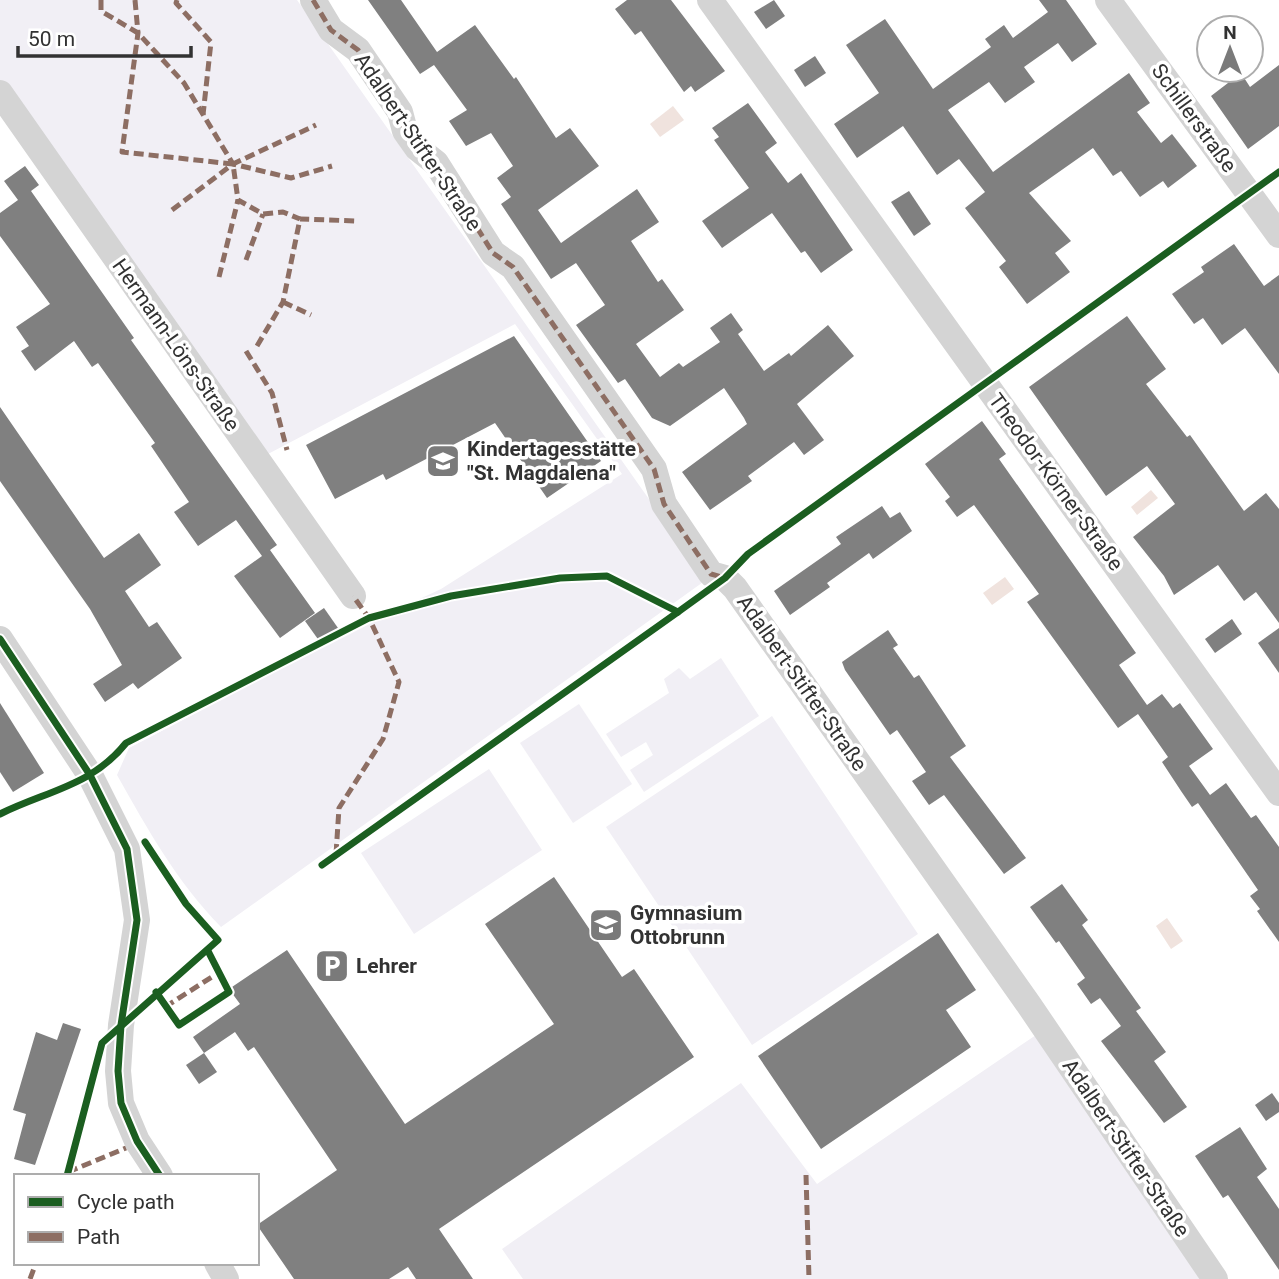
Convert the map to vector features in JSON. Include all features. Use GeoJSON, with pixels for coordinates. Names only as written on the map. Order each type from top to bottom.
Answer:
{"type":"FeatureCollection","features":[{"type":"Feature","properties":{"kind":"street","name":"Adalbert-Stifter-Straße"},"geometry":{"type":"LineString","coordinates":[[313,0],[331,30],[358,50],[400,112],[405,131],[416,149],[436,163],[493,253],[513,267],[654,469],[664,504],[711,574],[724,578],[735,588],[1037,1016],[1214,1279]]}},
{"type":"Feature","properties":{"kind":"street","name":"Theodor-Körner-Straße"},"geometry":{"type":"LineString","coordinates":[[710,0],[1279,793]]}},
{"type":"Feature","properties":{"kind":"street","name":"Schillerstraße"},"geometry":{"type":"LineString","coordinates":[[1108,0],[1279,235]]}},
{"type":"Feature","properties":{"kind":"street","name":"Hermann-Löns-Straße"},"geometry":{"type":"LineString","coordinates":[[0,93],[353,596]]}},
{"type":"Feature","properties":{"kind":"street"},"geometry":{"type":"LineString","coordinates":[[0,639],[90,775],[128,849],[137,920],[121,1025],[118,1071],[121,1104],[137,1141],[159,1174]]}},
{"type":"Feature","properties":{"kind":"shaded area"},"geometry":{"type":"Polygon","coordinates":[[[0,0],[297,0],[706,580],[221,927],[177,874],[117,775],[129,748],[364,625],[441,589],[622,474],[515,324],[268,454],[0,80],[0,0]]]}},
{"type":"Feature","properties":{"kind":"shaded area"},"geometry":{"type":"Polygon","coordinates":[[[673,106],[684,120],[660,137],[650,124],[673,106]]]}},
{"type":"Feature","properties":{"kind":"shaded area"},"geometry":{"type":"Polygon","coordinates":[[[1151,490],[1158,498],[1137,515],[1131,507],[1151,490]]]}},
{"type":"Feature","properties":{"kind":"shaded area"},"geometry":{"type":"Polygon","coordinates":[[[1005,577],[1014,589],[992,605],[983,593],[1005,577]]]}},
{"type":"Feature","properties":{"kind":"shaded area"},"geometry":{"type":"Polygon","coordinates":[[[721,658],[759,716],[644,792],[630,770],[653,755],[646,742],[621,757],[606,734],[669,693],[664,679],[679,668],[690,679],[721,658]]]}},
{"type":"Feature","properties":{"kind":"shaded area"},"geometry":{"type":"Polygon","coordinates":[[[579,704],[632,784],[573,823],[520,743],[579,704]]]}},
{"type":"Feature","properties":{"kind":"shaded area"},"geometry":{"type":"Polygon","coordinates":[[[772,716],[918,934],[752,1045],[606,827],[772,716]]]}},
{"type":"Feature","properties":{"kind":"shaded area"},"geometry":{"type":"Polygon","coordinates":[[[489,769],[542,850],[414,934],[361,853],[489,769]]]}},
{"type":"Feature","properties":{"kind":"shaded area"},"geometry":{"type":"Polygon","coordinates":[[[1167,918],[1183,941],[1171,949],[1156,926],[1167,918]]]}},
{"type":"Feature","properties":{"kind":"shaded area"},"geometry":{"type":"Polygon","coordinates":[[[1036,1035],[1207,1279],[523,1279],[502,1249],[741,1083],[817,1184],[1036,1035]]]}},
{"type":"Feature","properties":{"kind":"building"},"geometry":{"type":"Polygon","coordinates":[[[368,0],[401,0],[437,52],[475,25],[514,79],[516,77],[556,138],[570,128],[599,166],[538,210],[561,243],[637,189],[659,222],[631,241],[658,282],[662,279],[684,310],[636,344],[660,377],[679,363],[683,367],[720,342],[710,328],[731,313],[743,330],[738,334],[764,371],[789,353],[791,356],[828,325],[854,356],[797,404],[824,440],[804,455],[794,442],[748,476],[752,481],[710,510],[682,472],[747,424],[724,388],[670,426],[652,418],[625,379],[618,383],[576,325],[605,305],[576,263],[551,279],[501,204],[511,197],[497,178],[513,166],[491,133],[466,146],[449,121],[467,110],[434,65],[420,74],[368,0]]]}},
{"type":"Feature","properties":{"kind":"building"},"geometry":{"type":"Polygon","coordinates":[[[627,0],[671,0],[725,71],[695,92],[691,86],[684,92],[641,31],[635,35],[615,9],[627,0]]]}},
{"type":"Feature","properties":{"kind":"building"},"geometry":{"type":"Polygon","coordinates":[[[774,0],[785,16],[766,29],[754,12],[774,0]]]}},
{"type":"Feature","properties":{"kind":"building"},"geometry":{"type":"Polygon","coordinates":[[[1039,0],[1066,0],[1097,44],[1072,62],[1058,43],[1024,67],[1035,82],[1005,103],[989,82],[948,110],[993,172],[1129,73],[1150,103],[1137,112],[1161,143],[1172,134],[1197,166],[1168,188],[1163,181],[1140,197],[1121,171],[1113,176],[1093,148],[1029,193],[1071,241],[1055,253],[1070,272],[1027,304],[999,267],[1006,261],[965,208],[985,192],[959,159],[937,175],[903,126],[857,158],[834,124],[879,93],[846,45],[885,19],[933,89],[991,47],[985,39],[1004,25],[1013,38],[1048,12],[1039,0]]]}},
{"type":"Feature","properties":{"kind":"building"},"geometry":{"type":"Polygon","coordinates":[[[815,56],[826,73],[805,87],[794,70],[815,56]]]}},
{"type":"Feature","properties":{"kind":"building"},"geometry":{"type":"Polygon","coordinates":[[[1279,65],[1279,126],[1248,149],[1211,96],[1227,84],[1248,84],[1250,87],[1254,84],[1265,84],[1265,76],[1279,65]]]}},
{"type":"Feature","properties":{"kind":"building"},"geometry":{"type":"Polygon","coordinates":[[[748,103],[777,143],[765,152],[788,183],[801,173],[853,250],[821,273],[805,251],[801,253],[772,213],[722,248],[702,221],[749,188],[714,140],[719,137],[712,128],[748,103]]]}},
{"type":"Feature","properties":{"kind":"building"},"geometry":{"type":"Polygon","coordinates":[[[25,166],[39,185],[31,191],[134,338],[131,340],[277,545],[270,550],[315,613],[280,638],[234,576],[262,556],[236,520],[198,546],[174,512],[189,502],[151,446],[155,443],[98,363],[92,367],[74,341],[35,371],[21,351],[29,346],[16,327],[50,304],[0,236],[0,213],[18,200],[4,181],[25,166]]]}},
{"type":"Feature","properties":{"kind":"building"},"geometry":{"type":"Polygon","coordinates":[[[909,191],[931,224],[914,236],[891,202],[909,191]]]}},
{"type":"Feature","properties":{"kind":"building"},"geometry":{"type":"Polygon","coordinates":[[[1234,244],[1264,286],[1279,275],[1279,374],[1245,328],[1222,345],[1203,318],[1194,324],[1172,294],[1204,272],[1201,267],[1234,244]]]}},
{"type":"Feature","properties":{"kind":"building"},"geometry":{"type":"Polygon","coordinates":[[[1127,316],[1166,369],[1146,384],[1187,437],[1190,435],[1244,511],[1266,493],[1279,509],[1279,623],[1256,592],[1244,601],[1218,565],[1174,595],[1164,576],[1133,537],[1175,504],[1147,466],[1106,496],[1029,387],[1127,316]]]}},
{"type":"Feature","properties":{"kind":"building"},"geometry":{"type":"Polygon","coordinates":[[[514,336],[601,461],[547,498],[495,423],[386,480],[383,474],[335,499],[306,445],[514,336]]]}},
{"type":"Feature","properties":{"kind":"building"},"geometry":{"type":"Polygon","coordinates":[[[0,407],[104,558],[139,533],[161,565],[125,591],[149,627],[157,622],[182,658],[138,689],[133,683],[105,702],[93,684],[122,665],[90,609],[0,481],[0,407]]]}},
{"type":"Feature","properties":{"kind":"building"},"geometry":{"type":"Polygon","coordinates":[[[982,421],[1006,454],[999,459],[1136,653],[1119,665],[1147,705],[1162,694],[1173,708],[1180,703],[1213,749],[1189,766],[1210,795],[1226,783],[1251,818],[1256,815],[1279,847],[1279,942],[1250,896],[1258,890],[1198,803],[1192,807],[1181,791],[1162,762],[1168,757],[1138,714],[1118,728],[1027,602],[1039,594],[974,505],[957,517],[945,501],[950,497],[925,464],[982,421]]]}},
{"type":"Feature","properties":{"kind":"building"},"geometry":{"type":"Polygon","coordinates":[[[882,506],[890,518],[900,512],[912,531],[873,559],[869,553],[827,583],[830,587],[790,615],[774,591],[841,544],[836,537],[882,506]]]}},
{"type":"Feature","properties":{"kind":"building"},"geometry":{"type":"Polygon","coordinates":[[[324,608],[338,628],[320,642],[305,621],[324,608]]]}},
{"type":"Feature","properties":{"kind":"building"},"geometry":{"type":"Polygon","coordinates":[[[1232,619],[1242,634],[1215,653],[1205,639],[1232,619]]]}},
{"type":"Feature","properties":{"kind":"building"},"geometry":{"type":"Polygon","coordinates":[[[1279,628],[1279,673],[1258,643],[1279,628]]]}},
{"type":"Feature","properties":{"kind":"building"},"geometry":{"type":"Polygon","coordinates":[[[888,630],[898,645],[893,648],[914,678],[919,675],[966,746],[950,757],[1026,858],[1004,874],[944,795],[929,805],[912,781],[926,772],[897,730],[890,735],[845,670],[842,662],[888,630]]]}},
{"type":"Feature","properties":{"kind":"building"},"geometry":{"type":"Polygon","coordinates":[[[0,703],[44,773],[13,792],[0,772],[0,703]]]}},
{"type":"Feature","properties":{"kind":"building"},"geometry":{"type":"Polygon","coordinates":[[[554,877],[622,977],[634,969],[694,1057],[439,1229],[473,1279],[416,1279],[408,1267],[389,1279],[294,1279],[259,1228],[259,1224],[337,1170],[254,1047],[248,1051],[235,1032],[204,1053],[193,1037],[240,1004],[229,989],[287,950],[405,1124],[554,1024],[485,924],[554,877]]]}},
{"type":"Feature","properties":{"kind":"building"},"geometry":{"type":"Polygon","coordinates":[[[1062,884],[1088,920],[1082,925],[1141,1008],[1136,1011],[1166,1052],[1154,1061],[1187,1107],[1164,1123],[1101,1041],[1121,1026],[1100,998],[1091,1004],[1077,984],[1085,978],[1059,941],[1056,943],[1030,907],[1062,884]]]}},
{"type":"Feature","properties":{"kind":"building"},"geometry":{"type":"Polygon","coordinates":[[[938,933],[976,990],[946,1010],[971,1047],[821,1149],[758,1056],[938,933]]]}},
{"type":"Feature","properties":{"kind":"building"},"geometry":{"type":"Polygon","coordinates":[[[63,1023],[81,1029],[35,1165],[14,1159],[26,1114],[13,1110],[36,1032],[57,1040],[63,1023]]]}},
{"type":"Feature","properties":{"kind":"building"},"geometry":{"type":"Polygon","coordinates":[[[204,1053],[217,1072],[199,1084],[186,1065],[204,1053]]]}},
{"type":"Feature","properties":{"kind":"building"},"geometry":{"type":"Polygon","coordinates":[[[1272,1093],[1279,1103],[1279,1112],[1266,1121],[1255,1105],[1272,1093]]]}},
{"type":"Feature","properties":{"kind":"building"},"geometry":{"type":"Polygon","coordinates":[[[1240,1127],[1267,1169],[1257,1177],[1279,1209],[1279,1270],[1228,1195],[1223,1198],[1195,1156],[1240,1127]]]}},
{"type":"Feature","properties":{"kind":"marked path"},"geometry":{"type":"LineString","coordinates":[[101,0],[101,11],[138,33],[184,83],[233,164],[291,178],[332,166]]}},
{"type":"Feature","properties":{"kind":"marked path"},"geometry":{"type":"LineString","coordinates":[[135,0],[138,33],[122,152],[233,164],[238,200],[263,214],[283,212],[300,219]]}},
{"type":"Feature","properties":{"kind":"marked path"},"geometry":{"type":"LineString","coordinates":[[177,0],[176,3],[211,42],[203,115]]}},
{"type":"Feature","properties":{"kind":"marked path"},"geometry":{"type":"LineString","coordinates":[[313,0],[331,30],[358,50],[400,112],[405,131],[417,148],[436,163],[493,253],[513,267],[654,469],[664,504],[711,574],[725,578]]}},
{"type":"Feature","properties":{"kind":"marked path"},"geometry":{"type":"LineString","coordinates":[[172,210],[233,164],[316,125]]}},
{"type":"Feature","properties":{"kind":"marked path"},"geometry":{"type":"LineString","coordinates":[[219,277],[238,200]]}},
{"type":"Feature","properties":{"kind":"marked path"},"geometry":{"type":"LineString","coordinates":[[246,260],[263,214]]}},
{"type":"Feature","properties":{"kind":"marked path"},"geometry":{"type":"LineString","coordinates":[[257,346],[283,302],[300,219],[357,221]]}},
{"type":"Feature","properties":{"kind":"marked path"},"geometry":{"type":"LineString","coordinates":[[283,302],[311,315]]}},
{"type":"Feature","properties":{"kind":"marked path"},"geometry":{"type":"LineString","coordinates":[[246,351],[272,393],[287,450]]}},
{"type":"Feature","properties":{"kind":"marked path"},"geometry":{"type":"LineString","coordinates":[[336,854],[339,808],[383,739],[399,682],[369,618],[353,596]]}},
{"type":"Feature","properties":{"kind":"marked path"},"geometry":{"type":"LineString","coordinates":[[165,1007],[218,973]]}},
{"type":"Feature","properties":{"kind":"marked path"},"geometry":{"type":"LineString","coordinates":[[68,1172],[126,1148]]}},
{"type":"Feature","properties":{"kind":"marked path"},"geometry":{"type":"LineString","coordinates":[[806,1175],[809,1279]]}},
{"type":"Feature","properties":{"kind":"marked path"},"geometry":{"type":"LineString","coordinates":[[30,1279],[35,1265]]}},
{"type":"Feature","properties":{"kind":"cycle path"},"geometry":{"type":"LineString","coordinates":[[322,865],[725,578],[748,554],[1279,172]]}},
{"type":"Feature","properties":{"kind":"cycle path"},"geometry":{"type":"LineString","coordinates":[[0,814],[68,786],[98,769],[126,743],[369,618],[451,596],[560,578],[607,576],[678,612]]}},
{"type":"Feature","properties":{"kind":"cycle path"},"geometry":{"type":"LineString","coordinates":[[0,639],[90,775],[127,849],[137,920],[121,1025],[118,1071],[121,1103],[137,1141],[159,1174]]}},
{"type":"Feature","properties":{"kind":"cycle path"},"geometry":{"type":"LineString","coordinates":[[68,1174],[102,1043],[218,940],[186,904],[145,842]]}},
{"type":"Feature","properties":{"kind":"cycle path"},"geometry":{"type":"LineString","coordinates":[[156,992],[179,1025],[229,992],[208,951]]}},
{"type":"Feature","properties":{"kind":"place","name":"Kindertagesstätte \"St. Magdalena\""},"geometry":{"type":"Point","coordinates":[443,461]}},
{"type":"Feature","properties":{"kind":"place","name":"Gymnasium Ottobrunn"},"geometry":{"type":"Point","coordinates":[606,925]}},
{"type":"Feature","properties":{"kind":"place","name":"Lehrer"},"geometry":{"type":"Point","coordinates":[332,966]}}]}
